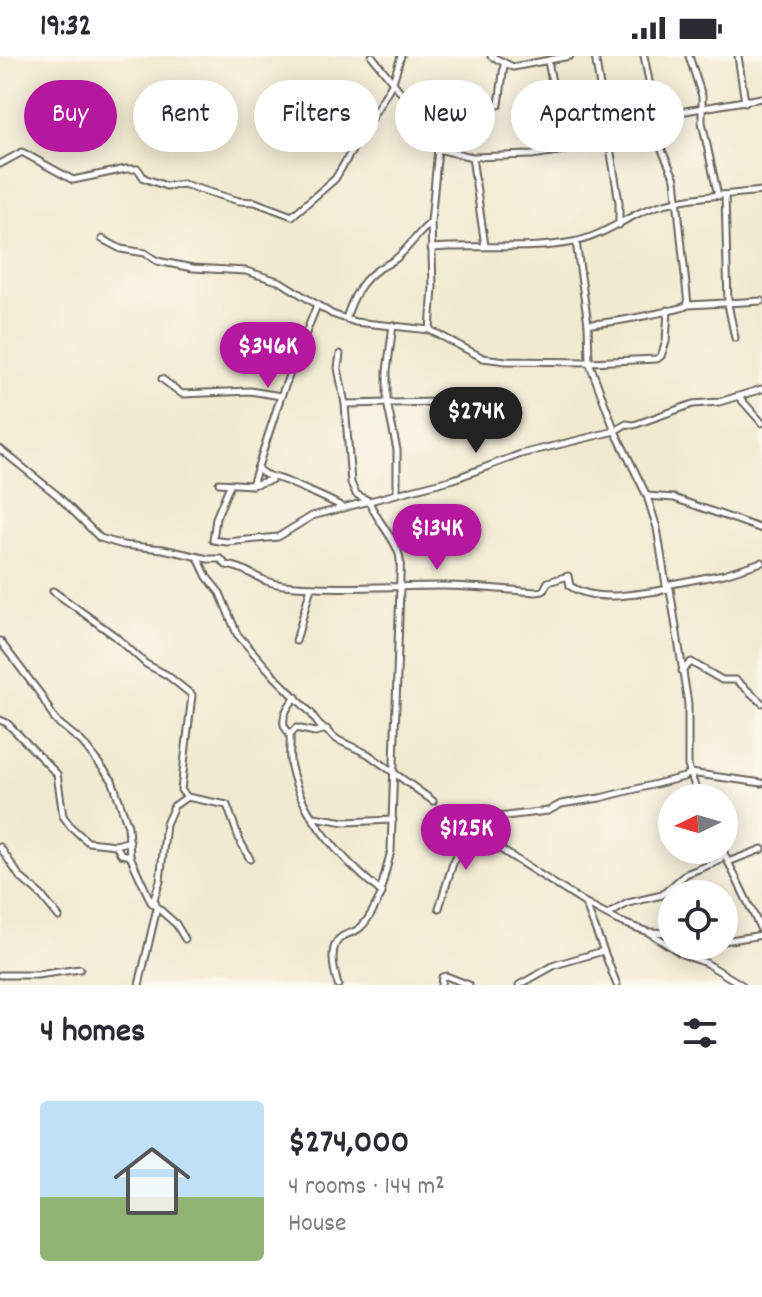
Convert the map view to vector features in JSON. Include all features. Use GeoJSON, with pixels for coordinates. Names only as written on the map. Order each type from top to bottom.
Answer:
{"type":"FeatureCollection","features":[{"type":"Feature","properties":{"kind":"street"},"geometry":{"type":"LineString","coordinates":[[372,56],[395,85]]}},
{"type":"Feature","properties":{"kind":"street"},"geometry":{"type":"LineString","coordinates":[[0,164],[22,152],[73,180],[138,169],[144,178],[166,186],[183,184],[239,201],[255,202],[292,216],[335,179],[393,82],[401,56]]}},
{"type":"Feature","properties":{"kind":"street"},"geometry":{"type":"LineString","coordinates":[[491,56],[513,67],[570,56]]}},
{"type":"Feature","properties":{"kind":"street"},"geometry":{"type":"LineString","coordinates":[[595,56],[599,80]]}},
{"type":"Feature","properties":{"kind":"street"},"geometry":{"type":"LineString","coordinates":[[644,56],[648,80]]}},
{"type":"Feature","properties":{"kind":"street"},"geometry":{"type":"LineString","coordinates":[[689,56],[701,90],[702,122],[722,196],[728,304],[735,338]]}},
{"type":"Feature","properties":{"kind":"street"},"geometry":{"type":"LineString","coordinates":[[738,56],[745,102]]}},
{"type":"Feature","properties":{"kind":"street"},"geometry":{"type":"LineString","coordinates":[[548,61],[552,80]]}},
{"type":"Feature","properties":{"kind":"street"},"geometry":{"type":"LineString","coordinates":[[499,105],[504,65]]}},
{"type":"Feature","properties":{"kind":"street"},"geometry":{"type":"LineString","coordinates":[[684,111],[762,98]]}},
{"type":"Feature","properties":{"kind":"street"},"geometry":{"type":"LineString","coordinates":[[430,330],[433,287],[431,222],[438,152]]}},
{"type":"Feature","properties":{"kind":"street"},"geometry":{"type":"LineString","coordinates":[[451,152],[472,157],[552,152]]}},
{"type":"Feature","properties":{"kind":"street"},"geometry":{"type":"LineString","coordinates":[[610,152],[619,202],[619,226]]}},
{"type":"Feature","properties":{"kind":"street"},"geometry":{"type":"LineString","coordinates":[[663,152],[672,171],[678,201],[688,305]]}},
{"type":"Feature","properties":{"kind":"street"},"geometry":{"type":"LineString","coordinates":[[472,157],[485,246]]}},
{"type":"Feature","properties":{"kind":"street"},"geometry":{"type":"LineString","coordinates":[[431,248],[520,248],[576,242],[619,226],[645,210],[678,201],[762,191]]}},
{"type":"Feature","properties":{"kind":"street"},"geometry":{"type":"LineString","coordinates":[[346,318],[355,292],[375,271],[400,256],[431,222]]}},
{"type":"Feature","properties":{"kind":"street"},"geometry":{"type":"LineString","coordinates":[[102,239],[121,249],[145,253],[169,264],[246,271],[281,282],[332,314],[355,322],[430,330],[483,358],[506,361],[657,359],[666,342],[668,310]]}},
{"type":"Feature","properties":{"kind":"street"},"geometry":{"type":"LineString","coordinates":[[576,242],[588,324],[589,362],[615,431],[647,496],[657,528],[688,704],[687,757],[694,784]]}},
{"type":"Feature","properties":{"kind":"street"},"geometry":{"type":"LineString","coordinates":[[588,324],[617,323],[668,310],[679,311],[688,305],[762,301]]}},
{"type":"Feature","properties":{"kind":"street"},"geometry":{"type":"LineString","coordinates":[[252,485],[281,396],[317,305]]}},
{"type":"Feature","properties":{"kind":"street"},"geometry":{"type":"LineString","coordinates":[[393,325],[387,371],[387,402],[397,450],[397,493]]}},
{"type":"Feature","properties":{"kind":"street"},"geometry":{"type":"LineString","coordinates":[[338,985],[333,956],[335,943],[361,927],[382,893],[391,851],[400,588],[399,556],[373,514],[369,501],[356,494],[351,483],[345,404],[338,368],[340,354]]}},
{"type":"Feature","properties":{"kind":"street"},"geometry":{"type":"LineString","coordinates":[[162,379],[182,394],[250,391],[281,396]]}},
{"type":"Feature","properties":{"kind":"street"},"geometry":{"type":"LineString","coordinates":[[230,485],[212,534],[213,540],[278,537],[306,518],[454,479],[521,454],[615,431],[626,424],[634,425],[693,404],[719,402],[762,389]]}},
{"type":"Feature","properties":{"kind":"street"},"geometry":{"type":"LineString","coordinates":[[739,397],[762,423]]}},
{"type":"Feature","properties":{"kind":"street"},"geometry":{"type":"LineString","coordinates":[[345,404],[483,401]]}},
{"type":"Feature","properties":{"kind":"street"},"geometry":{"type":"LineString","coordinates":[[0,449],[57,495],[100,538],[198,558],[221,559],[226,565],[243,567],[271,584],[311,587],[446,586],[536,592],[543,591],[548,582],[568,576],[570,586],[577,591],[599,595],[668,587],[762,562]]}},
{"type":"Feature","properties":{"kind":"street"},"geometry":{"type":"LineString","coordinates":[[257,467],[266,477],[334,500],[345,508]]}},
{"type":"Feature","properties":{"kind":"street"},"geometry":{"type":"LineString","coordinates":[[219,483],[252,485],[276,478]]}},
{"type":"Feature","properties":{"kind":"street"},"geometry":{"type":"LineString","coordinates":[[647,496],[674,498],[762,529]]}},
{"type":"Feature","properties":{"kind":"street"},"geometry":{"type":"LineString","coordinates":[[198,558],[207,577],[220,593],[237,634],[319,725],[338,740],[368,754],[433,801]]}},
{"type":"Feature","properties":{"kind":"street"},"geometry":{"type":"LineString","coordinates":[[296,641],[311,587]]}},
{"type":"Feature","properties":{"kind":"street"},"geometry":{"type":"LineString","coordinates":[[53,591],[115,636],[146,664],[167,675],[192,695],[181,790],[187,797],[227,805],[250,859]]}},
{"type":"Feature","properties":{"kind":"street"},"geometry":{"type":"LineString","coordinates":[[0,641],[41,695],[55,720],[82,742],[112,780],[122,806],[130,856],[151,902],[176,924],[185,939]]}},
{"type":"Feature","properties":{"kind":"street"},"geometry":{"type":"LineString","coordinates":[[0,654],[11,653]]}},
{"type":"Feature","properties":{"kind":"street"},"geometry":{"type":"LineString","coordinates":[[682,671],[691,662],[722,680],[736,680],[762,703]]}},
{"type":"Feature","properties":{"kind":"street"},"geometry":{"type":"LineString","coordinates":[[290,736],[284,718],[296,697]]}},
{"type":"Feature","properties":{"kind":"street"},"geometry":{"type":"LineString","coordinates":[[0,720],[7,723],[57,774],[63,813],[68,824],[86,841],[116,845],[130,841]]}},
{"type":"Feature","properties":{"kind":"street"},"geometry":{"type":"LineString","coordinates":[[327,729],[315,732],[296,728],[290,736],[288,756],[293,776],[328,841],[382,893]]}},
{"type":"Feature","properties":{"kind":"street"},"geometry":{"type":"LineString","coordinates":[[439,908],[454,860],[476,821],[548,811],[561,804],[600,798],[690,773],[762,783]]}},
{"type":"Feature","properties":{"kind":"street"},"geometry":{"type":"LineString","coordinates":[[139,985],[157,908],[154,899],[160,881],[166,824],[174,806],[187,797]]}},
{"type":"Feature","properties":{"kind":"street"},"geometry":{"type":"LineString","coordinates":[[313,816],[345,822],[393,820]]}},
{"type":"Feature","properties":{"kind":"street"},"geometry":{"type":"LineString","coordinates":[[499,817],[501,850]]}},
{"type":"Feature","properties":{"kind":"street"},"geometry":{"type":"LineString","coordinates":[[472,831],[586,904],[648,932],[682,954],[706,963],[742,985]]}},
{"type":"Feature","properties":{"kind":"street"},"geometry":{"type":"LineString","coordinates":[[116,845],[121,854],[130,856]]}},
{"type":"Feature","properties":{"kind":"street"},"geometry":{"type":"LineString","coordinates":[[0,847],[20,877],[41,895],[59,917]]}},
{"type":"Feature","properties":{"kind":"street"},"geometry":{"type":"LineString","coordinates":[[738,858],[762,849]]}},
{"type":"Feature","properties":{"kind":"street"},"geometry":{"type":"LineString","coordinates":[[0,863],[9,859]]}},
{"type":"Feature","properties":{"kind":"street"},"geometry":{"type":"LineString","coordinates":[[606,915],[628,903],[662,895],[686,874],[711,864]]}},
{"type":"Feature","properties":{"kind":"street"},"geometry":{"type":"LineString","coordinates":[[729,864],[762,933],[738,938]]}},
{"type":"Feature","properties":{"kind":"street"},"geometry":{"type":"LineString","coordinates":[[586,904],[617,985]]}},
{"type":"Feature","properties":{"kind":"street"},"geometry":{"type":"LineString","coordinates":[[648,932],[658,932]]}},
{"type":"Feature","properties":{"kind":"street"},"geometry":{"type":"LineString","coordinates":[[519,985],[555,965],[603,951]]}},
{"type":"Feature","properties":{"kind":"street"},"geometry":{"type":"LineString","coordinates":[[0,975],[37,975],[80,969]]}},
{"type":"Feature","properties":{"kind":"street"},"geometry":{"type":"LineString","coordinates":[[441,985],[441,978],[446,976],[469,985]]}}]}
